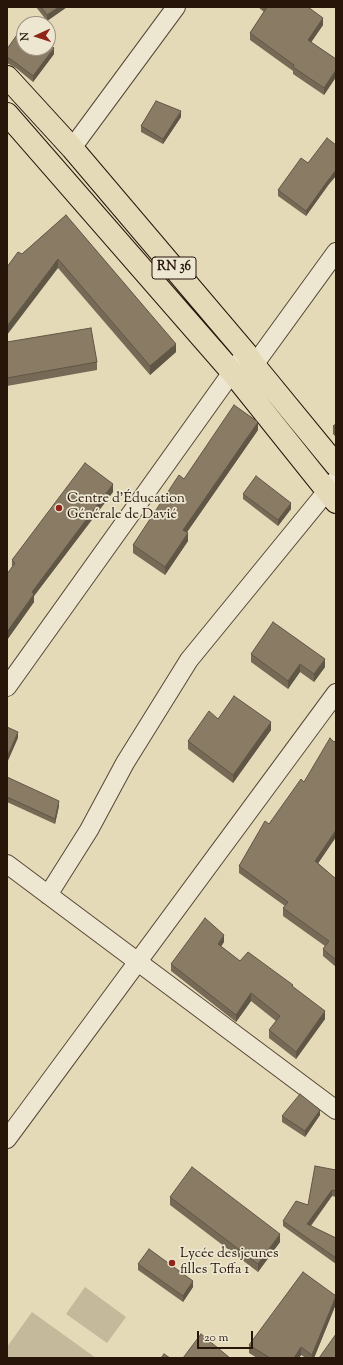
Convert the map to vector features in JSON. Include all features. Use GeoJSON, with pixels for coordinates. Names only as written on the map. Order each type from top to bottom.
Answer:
{"type":"FeatureCollection","features":[{"type":"Feature","properties":{"kind":"main road","name":"RN 36"},"geometry":{"type":"LineString","coordinates":[[7,77],[72,148],[250,359],[336,465]]}},
{"type":"Feature","properties":{"kind":"main road","name":"RN 36"},"geometry":{"type":"LineString","coordinates":[[7,114],[232,372],[333,491]]}},
{"type":"Feature","properties":{"kind":"street"},"geometry":{"type":"LineString","coordinates":[[72,148],[176,7]]}},
{"type":"Feature","properties":{"kind":"street"},"geometry":{"type":"LineString","coordinates":[[7,687],[232,372],[250,359],[336,252]]}},
{"type":"Feature","properties":{"kind":"street"},"geometry":{"type":"LineString","coordinates":[[48,895],[88,830],[125,763],[189,660],[333,491]]}},
{"type":"Feature","properties":{"kind":"street"},"geometry":{"type":"LineString","coordinates":[[7,1139],[336,693]]}},
{"type":"Feature","properties":{"kind":"street"},"geometry":{"type":"LineString","coordinates":[[7,864],[336,1110]]}},
{"type":"Feature","properties":{"kind":"shaded area"},"geometry":{"type":"Polygon","coordinates":[[[85,1287],[126,1317],[107,1343],[66,1314],[85,1287]]]}},
{"type":"Feature","properties":{"kind":"shaded area"},"geometry":{"type":"Polygon","coordinates":[[[32,1312],[96,1358],[7,1358],[7,1347],[32,1312]]]}},
{"type":"Feature","properties":{"kind":"building"},"geometry":{"type":"Polygon","coordinates":[[[41,7],[59,7],[47,15],[41,7]]]}},
{"type":"Feature","properties":{"kind":"building"},"geometry":{"type":"Polygon","coordinates":[[[267,7],[308,7],[323,18],[308,40],[336,59],[336,70],[324,88],[293,67],[294,65],[250,33],[267,7]]]}},
{"type":"Feature","properties":{"kind":"building"},"geometry":{"type":"Polygon","coordinates":[[[16,36],[16,56],[48,56],[33,76],[7,57],[7,49],[16,36]]]}},
{"type":"Feature","properties":{"kind":"building"},"geometry":{"type":"Polygon","coordinates":[[[156,101],[181,111],[163,139],[141,126],[156,101]]]}},
{"type":"Feature","properties":{"kind":"building"},"geometry":{"type":"Polygon","coordinates":[[[327,138],[336,145],[336,170],[306,211],[278,190],[301,158],[308,163],[327,138]]]}},
{"type":"Feature","properties":{"kind":"building"},"geometry":{"type":"Polygon","coordinates":[[[66,215],[176,344],[150,366],[58,259],[7,326],[7,267],[18,252],[22,254],[66,215]]]}},
{"type":"Feature","properties":{"kind":"building"},"geometry":{"type":"Polygon","coordinates":[[[91,328],[97,362],[7,378],[7,342],[91,328]]]}},
{"type":"Feature","properties":{"kind":"building"},"geometry":{"type":"Polygon","coordinates":[[[234,405],[258,422],[183,530],[188,533],[165,567],[133,545],[179,475],[184,479],[234,405]]]}},
{"type":"Feature","properties":{"kind":"building"},"geometry":{"type":"Polygon","coordinates":[[[85,463],[113,484],[32,592],[34,594],[7,632],[7,574],[15,563],[12,560],[85,463]]]}},
{"type":"Feature","properties":{"kind":"building"},"geometry":{"type":"Polygon","coordinates":[[[256,476],[291,503],[278,520],[243,494],[256,476]]]}},
{"type":"Feature","properties":{"kind":"building"},"geometry":{"type":"Polygon","coordinates":[[[273,622],[325,659],[314,674],[300,664],[288,681],[251,654],[273,622]]]}},
{"type":"Feature","properties":{"kind":"building"},"geometry":{"type":"Polygon","coordinates":[[[234,696],[271,722],[233,775],[188,741],[209,711],[218,719],[234,696]]]}},
{"type":"Feature","properties":{"kind":"building"},"geometry":{"type":"Polygon","coordinates":[[[7,727],[18,732],[7,757],[7,727]]]}},
{"type":"Feature","properties":{"kind":"building"},"geometry":{"type":"Polygon","coordinates":[[[330,738],[334,742],[336,740],[336,830],[315,861],[336,879],[336,960],[323,949],[329,941],[283,908],[288,902],[239,866],[265,821],[269,824],[301,779],[304,782],[330,738]]]}},
{"type":"Feature","properties":{"kind":"building"},"geometry":{"type":"Polygon","coordinates":[[[7,777],[59,801],[55,819],[7,797],[7,777]]]}},
{"type":"Feature","properties":{"kind":"building"},"geometry":{"type":"Polygon","coordinates":[[[205,918],[224,935],[218,944],[240,961],[248,952],[325,1011],[296,1052],[269,1030],[280,1016],[251,993],[236,1015],[171,964],[205,918]]]}},
{"type":"Feature","properties":{"kind":"building"},"geometry":{"type":"Polygon","coordinates":[[[300,1094],[320,1110],[305,1131],[282,1116],[300,1094]]]}},
{"type":"Feature","properties":{"kind":"building"},"geometry":{"type":"Polygon","coordinates":[[[315,1166],[336,1170],[336,1191],[332,1190],[307,1224],[336,1238],[336,1258],[283,1221],[296,1201],[308,1205],[315,1166]]]}},
{"type":"Feature","properties":{"kind":"building"},"geometry":{"type":"Polygon","coordinates":[[[192,1167],[280,1234],[258,1264],[170,1197],[192,1167]]]}},
{"type":"Feature","properties":{"kind":"building"},"geometry":{"type":"Polygon","coordinates":[[[149,1249],[193,1281],[183,1296],[138,1264],[149,1249]]]}},
{"type":"Feature","properties":{"kind":"building"},"geometry":{"type":"Polygon","coordinates":[[[303,1272],[336,1296],[312,1355],[301,1347],[294,1358],[270,1358],[249,1345],[303,1272]]]}},
{"type":"Feature","properties":{"kind":"building"},"geometry":{"type":"Polygon","coordinates":[[[201,1334],[230,1358],[183,1358],[201,1334]]]}},
{"type":"Feature","properties":{"kind":"building"},"geometry":{"type":"Polygon","coordinates":[[[336,1334],[336,1358],[319,1358],[336,1334]]]}},
{"type":"Feature","properties":{"kind":"building"},"geometry":{"type":"Polygon","coordinates":[[[164,1354],[170,1358],[161,1358],[164,1354]]]}},
{"type":"Feature","properties":{"kind":"place","name":"Centre d'Éducation Générale de Davié"},"geometry":{"type":"Point","coordinates":[59,508]}},
{"type":"Feature","properties":{"kind":"place","name":"Lycée des jeunes filles Toffa 1"},"geometry":{"type":"Point","coordinates":[172,1263]}}]}
